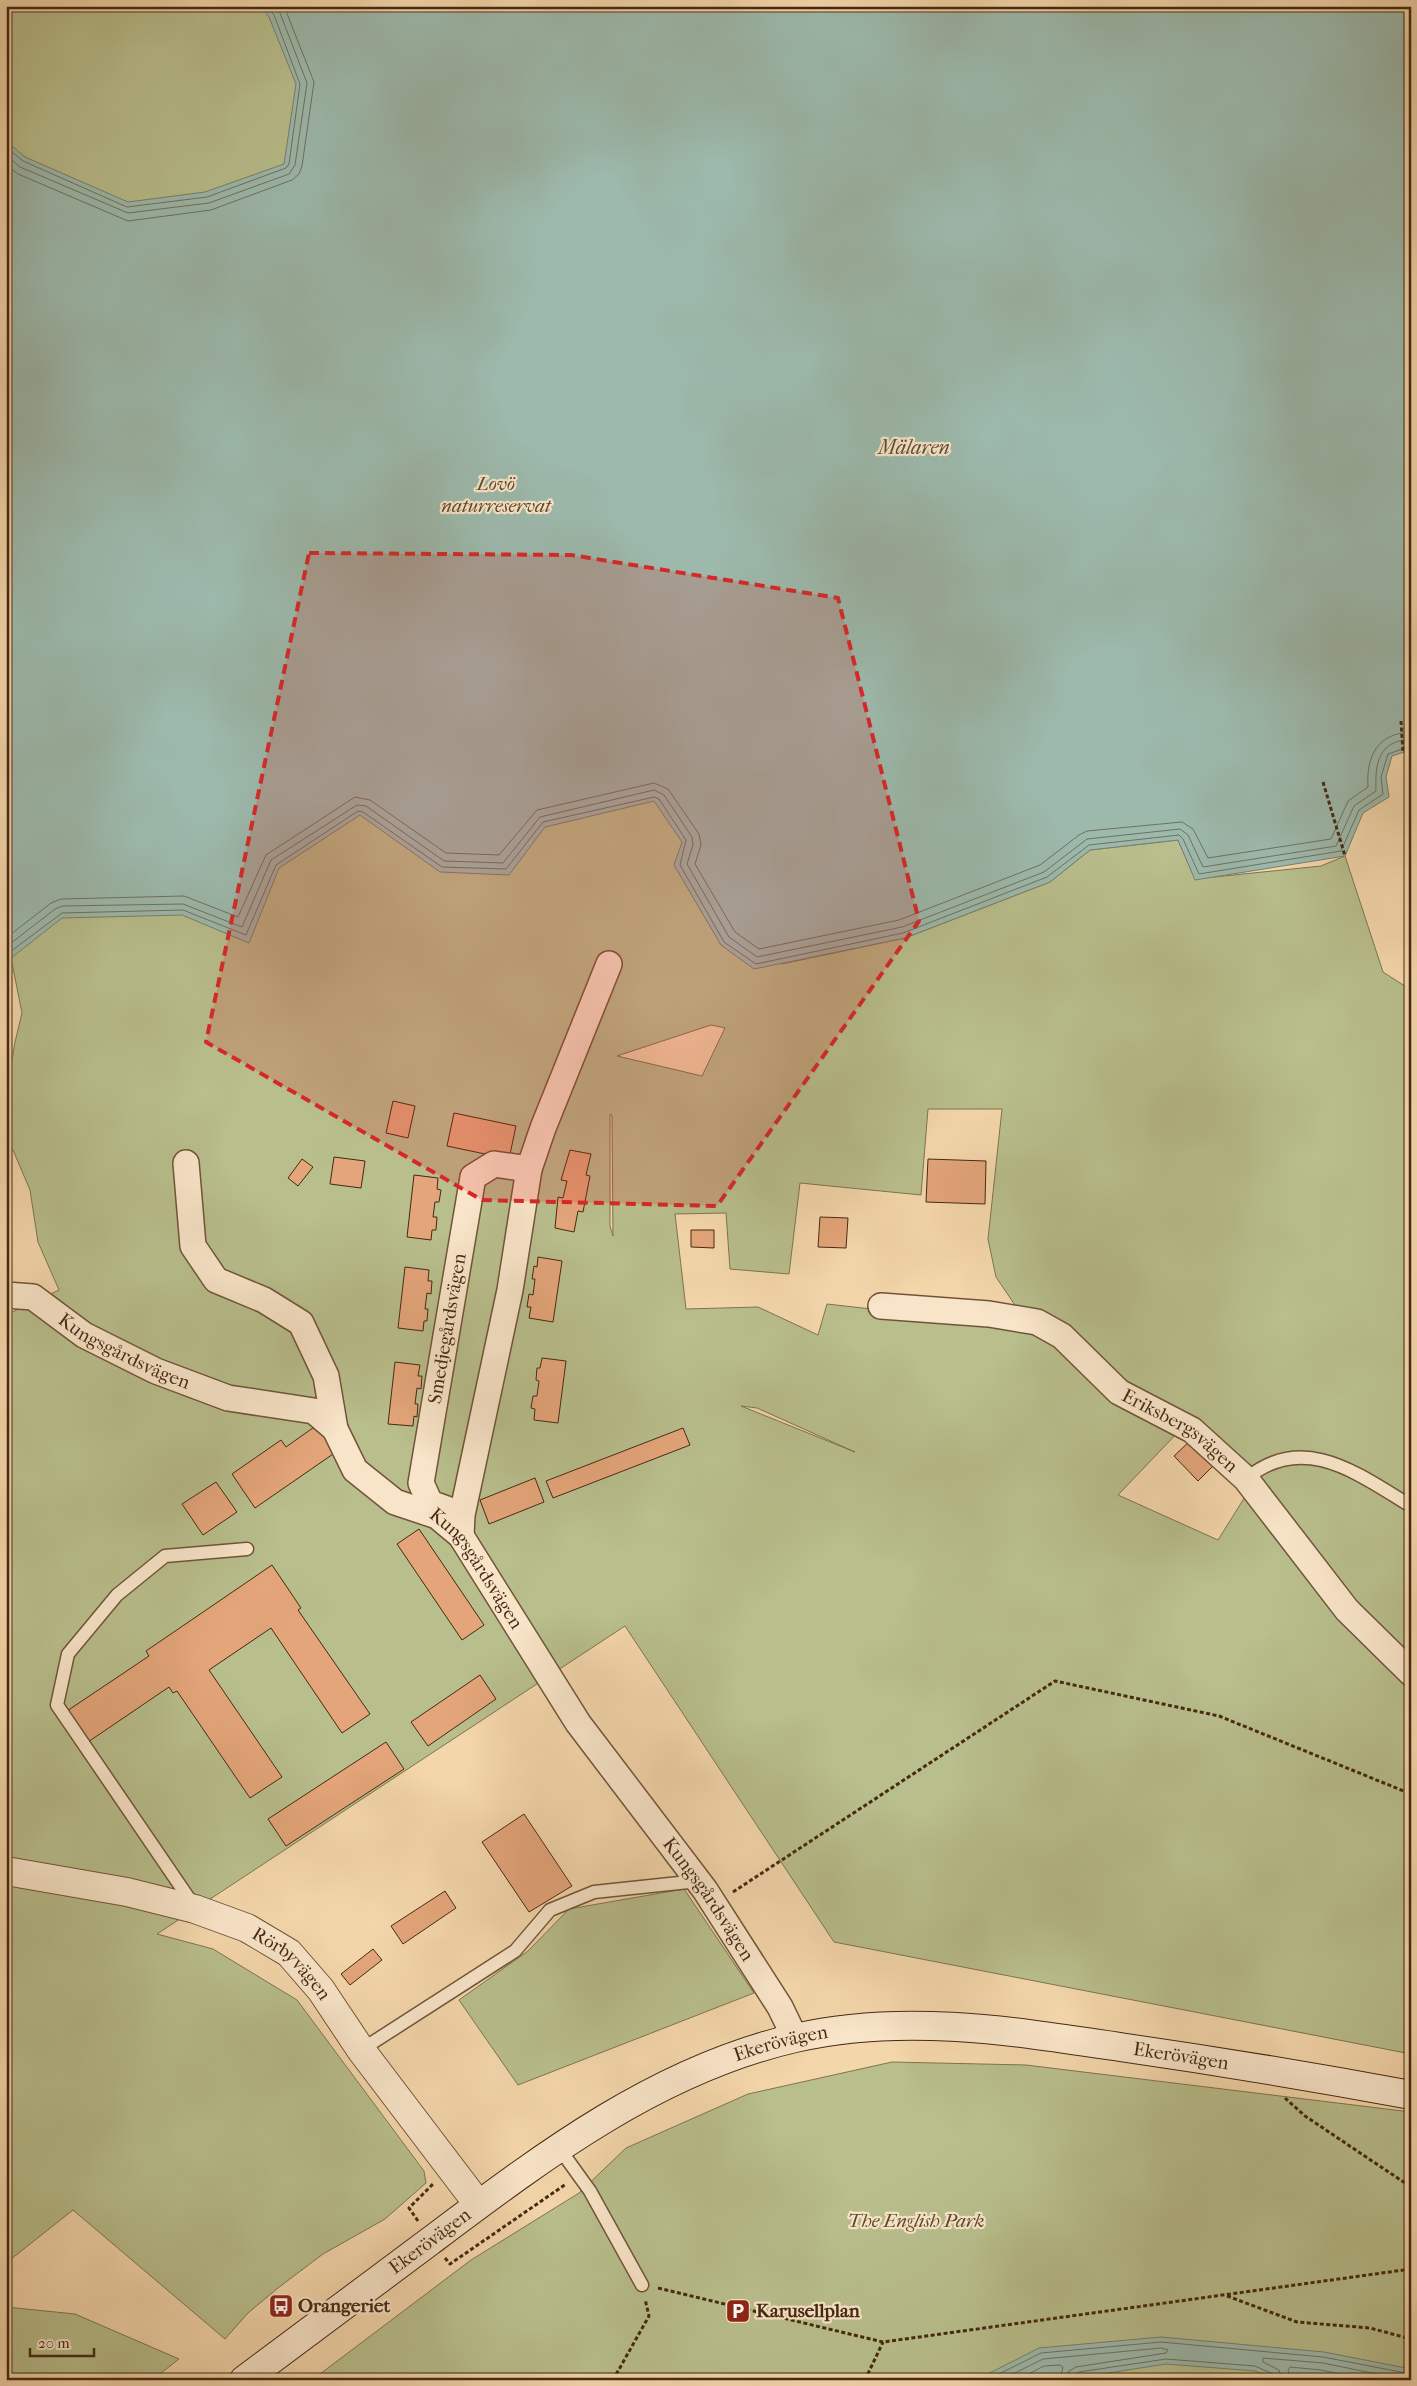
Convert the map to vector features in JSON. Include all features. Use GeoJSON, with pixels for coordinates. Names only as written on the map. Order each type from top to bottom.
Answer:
{"type":"FeatureCollection","features":[{"type":"Feature","properties":{"kind":"main road","name":"Rörbyvägen"},"geometry":{"type":"LineString","coordinates":[[6,1871],[127,1892],[195,1908],[247,1928],[289,1953],[320,1990],[361,2050],[478,2204]]}},
{"type":"Feature","properties":{"kind":"main road","name":"Ekerövägen"},"geometry":{"type":"LineString","coordinates":[[244,2380],[478,2204],[633,2100],[697,2070],[795,2038],[901,2025],[1005,2030],[1259,2067],[1411,2095]]}},
{"type":"Feature","properties":{"kind":"street"},"geometry":{"type":"LineString","coordinates":[[462,1525],[510,1290],[529,1169],[543,1128],[609,964]]}},
{"type":"Feature","properties":{"kind":"street"},"geometry":{"type":"LineString","coordinates":[[186,1164],[193,1246],[216,1280],[264,1300],[301,1323],[326,1376],[335,1430]]}},
{"type":"Feature","properties":{"kind":"street","name":"Smedjegårdsvägen"},"geometry":{"type":"LineString","coordinates":[[462,1525],[430,1503],[421,1483],[473,1178],[494,1164],[529,1169]]}},
{"type":"Feature","properties":{"kind":"street","name":"Kungsgårdsvägen"},"geometry":{"type":"LineString","coordinates":[[6,1296],[33,1297],[84,1334],[156,1371],[228,1398],[314,1411],[335,1430],[355,1470],[395,1502],[462,1525],[578,1723],[714,1904],[780,2007],[795,2038]]}},
{"type":"Feature","properties":{"kind":"street","name":"Eriksbergsvägen"},"geometry":{"type":"LineString","coordinates":[[881,1306],[990,1314],[1037,1322],[1062,1336],[1118,1392],[1192,1430],[1246,1479],[1347,1610],[1411,1673]]}},
{"type":"Feature","properties":{"kind":"lane"},"geometry":{"type":"LineString","coordinates":[[1246,1479],[1256,1470],[1283,1458],[1299,1456],[1318,1458],[1344,1467],[1411,1506]]}},
{"type":"Feature","properties":{"kind":"lane"},"geometry":{"type":"LineString","coordinates":[[195,1908],[57,1705],[68,1654],[117,1595],[165,1556],[247,1549]]}},
{"type":"Feature","properties":{"kind":"lane"},"geometry":{"type":"LineString","coordinates":[[361,2050],[516,1951],[550,1910],[594,1892],[698,1881]]}},
{"type":"Feature","properties":{"kind":"lane"},"geometry":{"type":"LineString","coordinates":[[559,2148],[590,2191],[642,2284]]}},
{"type":"Feature","properties":{"kind":"path"},"geometry":{"type":"LineString","coordinates":[[1401,721],[1404,752]]}},
{"type":"Feature","properties":{"kind":"path"},"geometry":{"type":"LineString","coordinates":[[1323,782],[1345,856]]}},
{"type":"Feature","properties":{"kind":"path"},"geometry":{"type":"LineString","coordinates":[[714,1904],[1055,1681],[1219,1716],[1411,1794]]}},
{"type":"Feature","properties":{"kind":"path"},"geometry":{"type":"LineString","coordinates":[[1290,2096],[1281,2094],[1305,2116],[1411,2187]]}},
{"type":"Feature","properties":{"kind":"path"},"geometry":{"type":"LineString","coordinates":[[409,2208],[430,2186],[451,2170]]}},
{"type":"Feature","properties":{"kind":"path"},"geometry":{"type":"LineString","coordinates":[[450,2264],[579,2175]]}},
{"type":"Feature","properties":{"kind":"path"},"geometry":{"type":"LineString","coordinates":[[613,2380],[650,2316],[642,2284],[884,2342],[1411,2269]]}},
{"type":"Feature","properties":{"kind":"path"},"geometry":{"type":"LineString","coordinates":[[1227,2296],[1297,2322],[1370,2328],[1411,2339]]}},
{"type":"Feature","properties":{"kind":"path"},"geometry":{"type":"LineString","coordinates":[[866,2380],[884,2342]]}},
{"type":"Feature","properties":{"kind":"highlighted area"},"geometry":{"type":"Polygon","coordinates":[[[309,553],[571,555],[838,598],[919,921],[717,1206],[482,1200],[206,1042],[309,553]]]}},
{"type":"Feature","properties":{"kind":"green space","name":"Lovö naturreservat"},"geometry":{"type":"Polygon","coordinates":[[[6,6],[1411,6],[782,964],[905,938],[1050,882],[1090,850],[1178,840],[1195,879],[1321,866],[1345,856],[1383,972],[1411,990],[1411,1652],[1398,1650],[1333,1575],[1253,1474],[1200,1419],[1143,1397],[1019,1311],[996,1277],[988,1239],[1002,1109],[928,1109],[921,1195],[800,1183],[789,1274],[730,1269],[726,1213],[675,1214],[686,1309],[758,1307],[818,1335],[827,1304],[1023,1326],[1063,1345],[1182,1428],[1118,1495],[1218,1540],[1248,1492],[1411,1689],[1411,2054],[834,1942],[625,1626],[157,1934],[213,1949],[297,2000],[424,2171],[426,2183],[385,2219],[323,2254],[278,2288],[248,2313],[225,2339],[73,2210],[6,2263],[6,1315],[59,1290],[38,1242],[30,1190],[10,1143],[7,1092],[22,1013],[6,933],[6,6]],[[711,1025],[617,1056],[702,1076],[725,1028],[711,1025]],[[610,1114],[610,1226],[613,1236],[612,1115],[610,1114]],[[741,1406],[855,1452],[757,1408],[741,1406]]]}},
{"type":"Feature","properties":{"kind":"green space"},"geometry":{"type":"Polygon","coordinates":[[[684,1889],[754,1993],[518,2085],[459,2000],[528,1951],[569,1909],[684,1889]]]}},
{"type":"Feature","properties":{"kind":"green space","name":"The English Park"},"geometry":{"type":"Polygon","coordinates":[[[892,2062],[1026,2065],[1411,2112],[1411,2380],[312,2380],[471,2260],[579,2193],[626,2148],[748,2094],[892,2062]]]}},
{"type":"Feature","properties":{"kind":"green space"},"geometry":{"type":"Polygon","coordinates":[[[6,2307],[75,2314],[179,2359],[152,2380],[6,2380],[6,2307]]]}},
{"type":"Feature","properties":{"kind":"water","name":"Mälaren"},"geometry":{"type":"Polygon","coordinates":[[[260,6],[1411,6],[1411,750],[1392,756],[1386,777],[1389,797],[1363,813],[1345,856],[1195,880],[1178,840],[1090,850],[1050,882],[905,938],[754,969],[721,945],[674,865],[682,842],[654,801],[545,827],[509,875],[440,872],[360,815],[279,868],[249,943],[182,915],[62,918],[6,962],[6,141],[25,157],[128,202],[205,192],[284,164],[296,84],[269,17],[260,6]]]}},
{"type":"Feature","properties":{"kind":"water"},"geometry":{"type":"Polygon","coordinates":[[[1161,2337],[1324,2352],[1411,2369],[1411,2380],[1275,2380],[1255,2371],[1166,2364],[1063,2380],[976,2380],[1039,2348],[1161,2337]]]}},
{"type":"Feature","properties":{"kind":"building"},"geometry":{"type":"Polygon","coordinates":[[[393,1101],[415,1106],[408,1138],[386,1133],[393,1101]]]}},
{"type":"Feature","properties":{"kind":"building"},"geometry":{"type":"Polygon","coordinates":[[[454,1113],[516,1126],[509,1159],[447,1146],[454,1113]]]}},
{"type":"Feature","properties":{"kind":"building"},"geometry":{"type":"Polygon","coordinates":[[[570,1150],[591,1154],[586,1175],[590,1176],[583,1212],[578,1211],[574,1232],[555,1228],[558,1197],[563,1198],[567,1181],[561,1180],[570,1150]]]}},
{"type":"Feature","properties":{"kind":"building"},"geometry":{"type":"Polygon","coordinates":[[[334,1157],[365,1161],[361,1188],[330,1184],[334,1157]]]}},
{"type":"Feature","properties":{"kind":"building"},"geometry":{"type":"Polygon","coordinates":[[[302,1159],[313,1167],[298,1186],[288,1178],[302,1159]]]}},
{"type":"Feature","properties":{"kind":"building"},"geometry":{"type":"Polygon","coordinates":[[[928,1159],[986,1161],[985,1204],[926,1202],[928,1159]]]}},
{"type":"Feature","properties":{"kind":"building"},"geometry":{"type":"Polygon","coordinates":[[[414,1175],[438,1178],[437,1189],[441,1190],[439,1202],[435,1202],[433,1217],[437,1217],[436,1230],[432,1230],[431,1240],[407,1237],[414,1175]]]}},
{"type":"Feature","properties":{"kind":"building"},"geometry":{"type":"Polygon","coordinates":[[[820,1217],[848,1218],[846,1248],[818,1247],[820,1217]]]}},
{"type":"Feature","properties":{"kind":"building"},"geometry":{"type":"Polygon","coordinates":[[[691,1230],[714,1230],[714,1248],[691,1247],[691,1230]]]}},
{"type":"Feature","properties":{"kind":"building"},"geometry":{"type":"Polygon","coordinates":[[[538,1257],[562,1261],[553,1322],[529,1318],[531,1307],[527,1307],[529,1294],[533,1295],[535,1279],[532,1279],[534,1266],[537,1267],[538,1257]]]}},
{"type":"Feature","properties":{"kind":"building"},"geometry":{"type":"Polygon","coordinates":[[[405,1267],[429,1270],[428,1281],[432,1281],[431,1294],[427,1293],[425,1309],[428,1309],[427,1321],[424,1321],[423,1331],[398,1328],[405,1267]]]}},
{"type":"Feature","properties":{"kind":"building"},"geometry":{"type":"Polygon","coordinates":[[[542,1358],[566,1361],[558,1423],[534,1420],[535,1409],[531,1408],[533,1396],[537,1396],[539,1381],[536,1380],[537,1368],[540,1368],[542,1358]]]}},
{"type":"Feature","properties":{"kind":"building"},"geometry":{"type":"Polygon","coordinates":[[[395,1362],[420,1365],[418,1376],[422,1376],[421,1389],[417,1388],[415,1404],[418,1404],[417,1417],[414,1416],[413,1426],[388,1424],[395,1362]]]}},
{"type":"Feature","properties":{"kind":"building"},"geometry":{"type":"Polygon","coordinates":[[[317,1425],[336,1452],[255,1508],[232,1474],[281,1440],[286,1447],[317,1425]]]}},
{"type":"Feature","properties":{"kind":"building"},"geometry":{"type":"Polygon","coordinates":[[[683,1428],[690,1445],[553,1498],[546,1481],[683,1428]]]}},
{"type":"Feature","properties":{"kind":"building"},"geometry":{"type":"Polygon","coordinates":[[[1192,1439],[1216,1463],[1198,1481],[1174,1456],[1192,1439]]]}},
{"type":"Feature","properties":{"kind":"building"},"geometry":{"type":"Polygon","coordinates":[[[535,1478],[544,1502],[489,1524],[480,1500],[535,1478]]]}},
{"type":"Feature","properties":{"kind":"building"},"geometry":{"type":"Polygon","coordinates":[[[216,1482],[237,1512],[203,1535],[182,1504],[216,1482]]]}},
{"type":"Feature","properties":{"kind":"building"},"geometry":{"type":"Polygon","coordinates":[[[419,1529],[484,1625],[462,1640],[397,1544],[419,1529]]]}},
{"type":"Feature","properties":{"kind":"building"},"geometry":{"type":"Polygon","coordinates":[[[272,1565],[301,1608],[298,1610],[370,1714],[342,1733],[271,1628],[209,1670],[282,1777],[250,1798],[177,1691],[173,1693],[169,1687],[88,1742],[67,1711],[149,1656],[146,1651],[272,1565]]]}},
{"type":"Feature","properties":{"kind":"building"},"geometry":{"type":"Polygon","coordinates":[[[480,1675],[496,1699],[428,1746],[411,1722],[480,1675]]]}},
{"type":"Feature","properties":{"kind":"building"},"geometry":{"type":"Polygon","coordinates":[[[386,1742],[404,1769],[286,1846],[268,1819],[386,1742]]]}},
{"type":"Feature","properties":{"kind":"building"},"geometry":{"type":"Polygon","coordinates":[[[524,1814],[572,1886],[529,1912],[482,1842],[524,1814]]]}},
{"type":"Feature","properties":{"kind":"building"},"geometry":{"type":"Polygon","coordinates":[[[445,1891],[456,1908],[403,1944],[391,1926],[445,1891]]]}},
{"type":"Feature","properties":{"kind":"building"},"geometry":{"type":"Polygon","coordinates":[[[373,1949],[382,1960],[350,1985],[341,1974],[373,1949]]]}},
{"type":"Feature","properties":{"kind":"place","name":"Orangeriet"},"geometry":{"type":"Point","coordinates":[281,2306]}},
{"type":"Feature","properties":{"kind":"place","name":"Karusellplan"},"geometry":{"type":"Point","coordinates":[738,2311]}}]}
